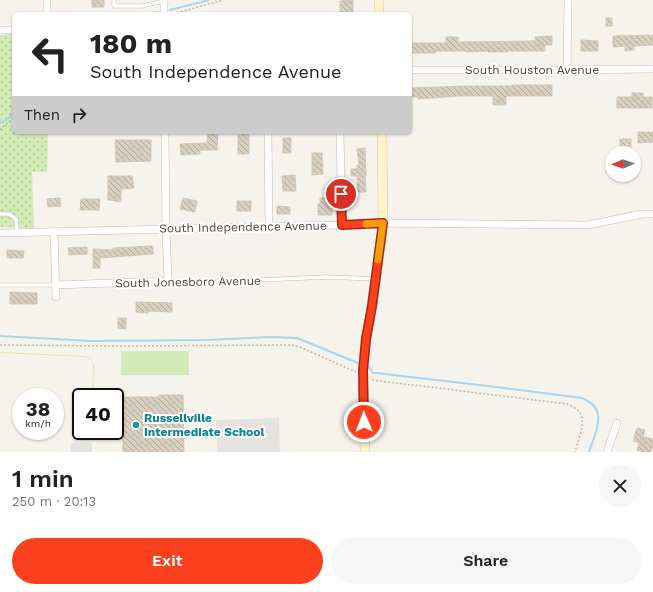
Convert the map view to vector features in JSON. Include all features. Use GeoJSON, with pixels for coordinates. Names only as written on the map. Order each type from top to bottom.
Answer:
{"type":"FeatureCollection","features":[{"type":"Feature","properties":{"kind":"street"},"geometry":{"type":"LineString","coordinates":[[47,0],[47,12]]}},
{"type":"Feature","properties":{"kind":"street"},"geometry":{"type":"LineString","coordinates":[[379,0],[379,12]]}},
{"type":"Feature","properties":{"kind":"street"},"geometry":{"type":"LineString","coordinates":[[567,70],[568,0]]}},
{"type":"Feature","properties":{"kind":"street"},"geometry":{"type":"LineString","coordinates":[[164,1],[164,12]]}},
{"type":"Feature","properties":{"kind":"street"},"geometry":{"type":"LineString","coordinates":[[0,30],[12,30]]}},
{"type":"Feature","properties":{"kind":"street","name":"South Houston Avenue"},"geometry":{"type":"LineString","coordinates":[[412,70],[653,69]]}},
{"type":"Feature","properties":{"kind":"street"},"geometry":{"type":"LineString","coordinates":[[165,134],[168,281]]}},
{"type":"Feature","properties":{"kind":"street"},"geometry":{"type":"LineString","coordinates":[[268,134],[269,226]]}},
{"type":"Feature","properties":{"kind":"street"},"geometry":{"type":"LineString","coordinates":[[340,134],[342,225]]}},
{"type":"Feature","properties":{"kind":"street"},"geometry":{"type":"LineString","coordinates":[[365,452],[363,375],[366,339],[383,223],[382,134]]}},
{"type":"Feature","properties":{"kind":"street","name":"South Independence Avenue"},"geometry":{"type":"LineString","coordinates":[[0,233],[383,223],[588,224],[642,214],[653,214]]}},
{"type":"Feature","properties":{"kind":"street"},"geometry":{"type":"LineString","coordinates":[[54,232],[56,297]]}},
{"type":"Feature","properties":{"kind":"street","name":"South Jonesboro Avenue"},"geometry":{"type":"LineString","coordinates":[[56,285],[168,281]]}},
{"type":"Feature","properties":{"kind":"street"},"geometry":{"type":"LineString","coordinates":[[607,452],[617,423]]}},
{"type":"Feature","properties":{"kind":"lane"},"geometry":{"type":"LineString","coordinates":[[114,0],[114,6],[142,6],[164,1]]}},
{"type":"Feature","properties":{"kind":"lane"},"geometry":{"type":"LineString","coordinates":[[0,214],[9,214],[16,220],[17,232]]}},
{"type":"Feature","properties":{"kind":"lane","name":"South Jonesboro Avenue"},"geometry":{"type":"LineString","coordinates":[[168,281],[222,282],[327,277],[376,279]]}},
{"type":"Feature","properties":{"kind":"lane","name":"South Jonesboro Avenue"},"geometry":{"type":"LineString","coordinates":[[0,284],[56,285]]}},
{"type":"Feature","properties":{"kind":"path"},"geometry":{"type":"LineString","coordinates":[[180,12],[223,0]]}},
{"type":"Feature","properties":{"kind":"path"},"geometry":{"type":"LineString","coordinates":[[0,130],[12,119]]}},
{"type":"Feature","properties":{"kind":"path"},"geometry":{"type":"LineString","coordinates":[[0,345],[292,345],[347,367],[372,380],[567,404],[579,411],[583,419],[575,452]]}},
{"type":"Feature","properties":{"kind":"green space"},"geometry":{"type":"Polygon","coordinates":[[[12,34],[12,134],[48,134],[47,172],[32,172],[34,228],[0,227],[0,35],[12,34]]]}},
{"type":"Feature","properties":{"kind":"green space"},"geometry":{"type":"Polygon","coordinates":[[[121,351],[189,351],[189,375],[121,375],[121,351]]]}},
{"type":"Feature","properties":{"kind":"green space"},"geometry":{"type":"Polygon","coordinates":[[[0,353],[88,357],[92,360],[94,365],[93,388],[93,365],[88,358],[0,353]]]}},
{"type":"Feature","properties":{"kind":"shaded area"},"geometry":{"type":"Polygon","coordinates":[[[279,418],[280,452],[217,452],[216,420],[279,418]]]}},
{"type":"Feature","properties":{"kind":"shaded area"},"geometry":{"type":"Polygon","coordinates":[[[71,443],[92,443],[92,452],[71,452],[71,443]]]}},
{"type":"Feature","properties":{"kind":"building"},"geometry":{"type":"Polygon","coordinates":[[[92,0],[104,0],[104,7],[92,7],[92,0]]]}},
{"type":"Feature","properties":{"kind":"building"},"geometry":{"type":"Polygon","coordinates":[[[353,0],[353,12],[340,12],[340,1],[353,0]]]}},
{"type":"Feature","properties":{"kind":"building"},"geometry":{"type":"Polygon","coordinates":[[[606,18],[612,18],[612,26],[606,26],[606,18]]]}},
{"type":"Feature","properties":{"kind":"building"},"geometry":{"type":"Polygon","coordinates":[[[653,35],[653,45],[634,46],[634,50],[625,51],[625,46],[613,47],[613,36],[653,35]]]}},
{"type":"Feature","properties":{"kind":"building"},"geometry":{"type":"Polygon","coordinates":[[[552,36],[552,45],[545,45],[545,51],[436,51],[436,53],[412,53],[412,43],[446,43],[446,37],[458,37],[458,42],[535,41],[535,37],[552,36]]]}},
{"type":"Feature","properties":{"kind":"building"},"geometry":{"type":"Polygon","coordinates":[[[581,40],[598,41],[598,51],[581,51],[581,40]]]}},
{"type":"Feature","properties":{"kind":"building"},"geometry":{"type":"Polygon","coordinates":[[[552,85],[552,96],[506,96],[506,105],[493,105],[493,96],[459,96],[418,99],[418,97],[412,97],[412,88],[552,85]]]}},
{"type":"Feature","properties":{"kind":"building"},"geometry":{"type":"Polygon","coordinates":[[[632,93],[643,93],[643,97],[652,97],[652,108],[617,108],[617,97],[632,97],[632,93]]]}},
{"type":"Feature","properties":{"kind":"building"},"geometry":{"type":"Polygon","coordinates":[[[638,132],[653,132],[653,142],[638,143],[638,132]]]}},
{"type":"Feature","properties":{"kind":"building"},"geometry":{"type":"Polygon","coordinates":[[[208,134],[218,134],[217,150],[200,150],[200,154],[181,155],[180,144],[207,143],[208,134]]]}},
{"type":"Feature","properties":{"kind":"building"},"geometry":{"type":"Polygon","coordinates":[[[238,134],[249,134],[249,154],[238,154],[238,134]]]}},
{"type":"Feature","properties":{"kind":"building"},"geometry":{"type":"Polygon","coordinates":[[[283,138],[291,138],[291,153],[283,153],[283,138]]]}},
{"type":"Feature","properties":{"kind":"building"},"geometry":{"type":"Polygon","coordinates":[[[620,139],[631,139],[631,146],[620,146],[620,139]]]}},
{"type":"Feature","properties":{"kind":"building"},"geometry":{"type":"Polygon","coordinates":[[[115,140],[151,140],[151,161],[116,162],[115,140]]]}},
{"type":"Feature","properties":{"kind":"building"},"geometry":{"type":"Polygon","coordinates":[[[365,148],[366,192],[358,192],[357,176],[351,176],[351,169],[357,169],[357,165],[359,165],[357,149],[365,148]]]}},
{"type":"Feature","properties":{"kind":"building"},"geometry":{"type":"Polygon","coordinates":[[[312,153],[322,153],[323,174],[312,175],[312,153]]]}},
{"type":"Feature","properties":{"kind":"building"},"geometry":{"type":"Polygon","coordinates":[[[295,175],[296,191],[283,191],[282,176],[295,175]]]}},
{"type":"Feature","properties":{"kind":"building"},"geometry":{"type":"Polygon","coordinates":[[[108,176],[132,176],[134,188],[121,189],[121,202],[108,200],[108,176]]]}},
{"type":"Feature","properties":{"kind":"building"},"geometry":{"type":"Polygon","coordinates":[[[60,198],[61,206],[48,207],[47,199],[60,198]]]}},
{"type":"Feature","properties":{"kind":"building"},"geometry":{"type":"Polygon","coordinates":[[[183,198],[197,201],[195,212],[180,209],[183,198]]]}},
{"type":"Feature","properties":{"kind":"building"},"geometry":{"type":"Polygon","coordinates":[[[320,198],[328,198],[329,204],[332,205],[332,215],[318,215],[318,204],[320,204],[320,198]]]}},
{"type":"Feature","properties":{"kind":"building"},"geometry":{"type":"Polygon","coordinates":[[[81,199],[100,199],[99,210],[80,210],[81,199]]]}},
{"type":"Feature","properties":{"kind":"building"},"geometry":{"type":"Polygon","coordinates":[[[237,201],[251,201],[251,211],[237,211],[237,201]]]}},
{"type":"Feature","properties":{"kind":"building"},"geometry":{"type":"Polygon","coordinates":[[[277,206],[290,207],[290,214],[277,214],[277,206]]]}},
{"type":"Feature","properties":{"kind":"building"},"geometry":{"type":"Polygon","coordinates":[[[153,246],[153,254],[100,258],[100,268],[93,268],[93,249],[113,250],[113,248],[153,246]]]}},
{"type":"Feature","properties":{"kind":"building"},"geometry":{"type":"Polygon","coordinates":[[[87,247],[87,254],[69,255],[68,248],[87,247]]]}},
{"type":"Feature","properties":{"kind":"building"},"geometry":{"type":"Polygon","coordinates":[[[7,250],[24,251],[23,258],[7,258],[7,250]]]}},
{"type":"Feature","properties":{"kind":"building"},"geometry":{"type":"Polygon","coordinates":[[[10,292],[37,293],[37,304],[10,304],[10,292]]]}},
{"type":"Feature","properties":{"kind":"building"},"geometry":{"type":"Polygon","coordinates":[[[136,302],[172,303],[172,312],[136,312],[136,302]]]}},
{"type":"Feature","properties":{"kind":"building"},"geometry":{"type":"Polygon","coordinates":[[[118,318],[126,318],[126,329],[118,328],[118,318]]]}},
{"type":"Feature","properties":{"kind":"building"},"geometry":{"type":"Polygon","coordinates":[[[159,395],[183,395],[184,452],[123,452],[124,397],[159,397],[159,395]]]}},
{"type":"Feature","properties":{"kind":"building"},"geometry":{"type":"Polygon","coordinates":[[[637,428],[645,430],[643,437],[653,439],[651,452],[637,450],[639,443],[633,441],[637,428]]]}},
{"type":"Feature","properties":{"kind":"waterway"},"geometry":{"type":"LineString","coordinates":[[170,10],[209,0]]}},
{"type":"Feature","properties":{"kind":"waterway"},"geometry":{"type":"LineString","coordinates":[[0,123],[12,115]]}},
{"type":"Feature","properties":{"kind":"waterway"},"geometry":{"type":"LineString","coordinates":[[0,336],[92,341],[206,340],[270,337],[297,338],[358,363]]}},
{"type":"Feature","properties":{"kind":"waterway"},"geometry":{"type":"LineString","coordinates":[[369,367],[373,373],[582,398],[590,403],[598,414],[597,429],[589,452]]}},
{"type":"Feature","properties":{"kind":"slow traffic"},"geometry":{"type":"LineString","coordinates":[[366,224],[383,223],[378,260]]}},
{"type":"Feature","properties":{"kind":"place","name":"Russellville Intermediate School"},"geometry":{"type":"Point","coordinates":[136,425]}},
{"type":"Feature","properties":{"kind":"route"},"geometry":{"type":"LineString","coordinates":[[341,194],[342,225],[383,223],[366,339],[363,371],[364,422]]}}]}
